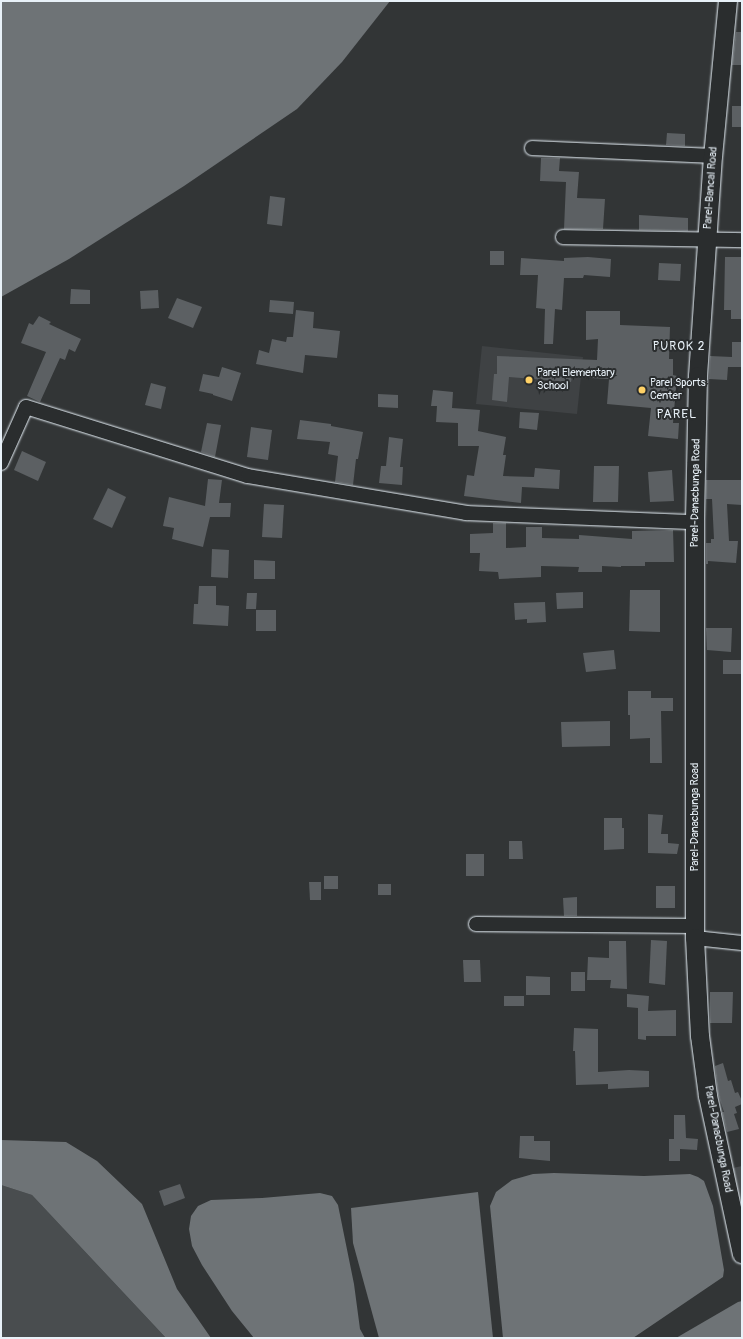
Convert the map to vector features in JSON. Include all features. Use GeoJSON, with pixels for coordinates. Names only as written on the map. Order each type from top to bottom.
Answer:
{"type":"FeatureCollection","features":[{"type":"Feature","properties":{"kind":"main road","name":"Parel-Bancal Road"},"geometry":{"type":"LineString","coordinates":[[698,376],[713,156],[728,1]]}},
{"type":"Feature","properties":{"kind":"main road","name":"Parel-Danacbunga Road"},"geometry":{"type":"LineString","coordinates":[[698,376],[695,522],[695,932],[700,1036],[708,1096],[742,1254]]}},
{"type":"Feature","properties":{"kind":"street"},"geometry":{"type":"LineString","coordinates":[[532,148],[713,156]]}},
{"type":"Feature","properties":{"kind":"street"},"geometry":{"type":"LineString","coordinates":[[563,237],[742,240]]}},
{"type":"Feature","properties":{"kind":"street"},"geometry":{"type":"LineString","coordinates":[[1,463],[26,407],[248,476],[466,513],[695,522]]}},
{"type":"Feature","properties":{"kind":"street"},"geometry":{"type":"LineString","coordinates":[[476,924],[695,932],[742,943]]}},
{"type":"Feature","properties":{"kind":"shaded area"},"geometry":{"type":"Polygon","coordinates":[[[1,1],[390,1],[342,62],[297,109],[184,186],[69,259],[1,297],[1,1]]]}},
{"type":"Feature","properties":{"kind":"shaded area","name":"Parel Elementary School"},"geometry":{"type":"Polygon","coordinates":[[[482,346],[583,357],[577,414],[476,404],[482,346]]]}},
{"type":"Feature","properties":{"kind":"shaded area"},"geometry":{"type":"Polygon","coordinates":[[[1,1140],[66,1142],[97,1161],[142,1204],[177,1289],[211,1338],[166,1338],[32,1195],[1,1185],[1,1140]]]}},
{"type":"Feature","properties":{"kind":"shaded area"},"geometry":{"type":"Polygon","coordinates":[[[742,1166],[742,1254],[724,1170],[742,1166]]]}},
{"type":"Feature","properties":{"kind":"shaded area"},"geometry":{"type":"Polygon","coordinates":[[[554,1173],[644,1176],[690,1174],[698,1177],[704,1181],[713,1206],[724,1270],[723,1277],[633,1338],[503,1338],[490,1206],[496,1192],[512,1180],[533,1174],[554,1173]]]}},
{"type":"Feature","properties":{"kind":"shaded area"},"geometry":{"type":"Polygon","coordinates":[[[1,1185],[32,1195],[166,1338],[1,1338],[1,1185]]]}},
{"type":"Feature","properties":{"kind":"shaded area"},"geometry":{"type":"Polygon","coordinates":[[[478,1192],[493,1338],[379,1338],[353,1243],[351,1208],[478,1192]]]}},
{"type":"Feature","properties":{"kind":"shaded area"},"geometry":{"type":"Polygon","coordinates":[[[320,1193],[332,1196],[338,1205],[354,1284],[360,1329],[365,1338],[254,1338],[232,1311],[202,1265],[192,1246],[189,1229],[191,1216],[198,1206],[211,1200],[262,1198],[320,1193]]]}},
{"type":"Feature","properties":{"kind":"shaded area"},"geometry":{"type":"Polygon","coordinates":[[[742,1301],[742,1338],[676,1338],[738,1302],[742,1301]]]}},
{"type":"Feature","properties":{"kind":"building"},"geometry":{"type":"Polygon","coordinates":[[[736,32],[742,32],[742,65],[732,65],[736,32]]]}},
{"type":"Feature","properties":{"kind":"building"},"geometry":{"type":"Polygon","coordinates":[[[732,106],[742,106],[742,127],[732,127],[732,106]]]}},
{"type":"Feature","properties":{"kind":"building"},"geometry":{"type":"Polygon","coordinates":[[[667,133],[685,134],[685,146],[666,145],[667,133]]]}},
{"type":"Feature","properties":{"kind":"building"},"geometry":{"type":"Polygon","coordinates":[[[541,158],[560,158],[559,171],[579,172],[577,198],[605,199],[603,229],[564,229],[566,182],[540,181],[541,158]]]}},
{"type":"Feature","properties":{"kind":"building"},"geometry":{"type":"Polygon","coordinates":[[[270,196],[285,198],[282,226],[267,224],[270,196]]]}},
{"type":"Feature","properties":{"kind":"building"},"geometry":{"type":"Polygon","coordinates":[[[639,215],[688,218],[688,231],[639,230],[639,215]]]}},
{"type":"Feature","properties":{"kind":"building"},"geometry":{"type":"Polygon","coordinates":[[[490,251],[504,251],[504,265],[490,265],[490,251]]]}},
{"type":"Feature","properties":{"kind":"building"},"geometry":{"type":"Polygon","coordinates":[[[588,257],[611,259],[610,277],[584,275],[583,278],[564,278],[562,310],[555,309],[553,344],[544,344],[545,309],[536,308],[538,275],[520,275],[521,258],[564,261],[564,258],[588,257]]]}},
{"type":"Feature","properties":{"kind":"building"},"geometry":{"type":"Polygon","coordinates":[[[725,257],[742,257],[742,319],[731,319],[731,310],[724,310],[725,257]]]}},
{"type":"Feature","properties":{"kind":"building"},"geometry":{"type":"Polygon","coordinates":[[[659,263],[681,264],[680,281],[658,280],[659,263]]]}},
{"type":"Feature","properties":{"kind":"building"},"geometry":{"type":"Polygon","coordinates":[[[71,289],[90,290],[90,304],[70,304],[71,289]]]}},
{"type":"Feature","properties":{"kind":"building"},"geometry":{"type":"Polygon","coordinates":[[[158,290],[159,308],[141,309],[140,291],[158,290]]]}},
{"type":"Feature","properties":{"kind":"building"},"geometry":{"type":"Polygon","coordinates":[[[177,298],[202,307],[193,328],[168,318],[177,298]]]}},
{"type":"Feature","properties":{"kind":"building"},"geometry":{"type":"Polygon","coordinates":[[[270,300],[294,302],[293,314],[269,312],[270,300]]]}},
{"type":"Feature","properties":{"kind":"building"},"geometry":{"type":"Polygon","coordinates":[[[296,310],[314,312],[313,328],[340,331],[337,358],[305,355],[303,373],[256,364],[259,350],[269,353],[272,339],[286,342],[287,337],[293,337],[296,310]]]}},
{"type":"Feature","properties":{"kind":"building"},"geometry":{"type":"Polygon","coordinates":[[[586,311],[620,311],[620,325],[670,327],[669,359],[673,359],[673,375],[677,376],[673,423],[679,423],[678,439],[648,436],[651,408],[607,404],[609,379],[572,377],[571,382],[509,377],[507,402],[492,400],[494,374],[497,374],[497,356],[597,360],[598,339],[586,340],[586,311]]]}},
{"type":"Feature","properties":{"kind":"building"},"geometry":{"type":"Polygon","coordinates":[[[39,316],[51,322],[49,324],[81,339],[75,352],[69,349],[65,360],[60,358],[40,402],[27,396],[46,352],[21,343],[29,323],[33,325],[39,316]]]}},
{"type":"Feature","properties":{"kind":"building"},"geometry":{"type":"Polygon","coordinates":[[[732,342],[742,342],[742,367],[728,367],[727,380],[709,379],[710,356],[732,357],[732,342]]]}},
{"type":"Feature","properties":{"kind":"building"},"geometry":{"type":"Polygon","coordinates":[[[222,367],[241,373],[232,401],[199,391],[203,374],[219,377],[222,367]]]}},
{"type":"Feature","properties":{"kind":"building"},"geometry":{"type":"Polygon","coordinates":[[[151,383],[166,387],[161,409],[145,405],[151,383]]]}},
{"type":"Feature","properties":{"kind":"building"},"geometry":{"type":"Polygon","coordinates":[[[433,390],[453,392],[452,408],[480,410],[478,431],[506,437],[503,455],[506,455],[503,476],[534,477],[535,468],[560,470],[559,489],[522,487],[521,503],[464,496],[467,475],[474,476],[479,446],[458,446],[458,423],[436,422],[437,406],[431,406],[433,390]]]}},
{"type":"Feature","properties":{"kind":"building"},"geometry":{"type":"Polygon","coordinates":[[[378,394],[398,395],[398,408],[378,407],[378,394]]]}},
{"type":"Feature","properties":{"kind":"building"},"geometry":{"type":"Polygon","coordinates":[[[520,412],[539,413],[537,430],[519,428],[520,412]]]}},
{"type":"Feature","properties":{"kind":"building"},"geometry":{"type":"Polygon","coordinates":[[[300,420],[331,424],[331,426],[363,432],[358,459],[356,459],[353,485],[335,482],[338,456],[328,454],[330,442],[297,439],[300,420]]]}},
{"type":"Feature","properties":{"kind":"building"},"geometry":{"type":"Polygon","coordinates":[[[207,423],[221,425],[215,457],[201,452],[207,423]]]}},
{"type":"Feature","properties":{"kind":"building"},"geometry":{"type":"Polygon","coordinates":[[[251,427],[272,430],[268,460],[247,457],[251,427]]]}},
{"type":"Feature","properties":{"kind":"building"},"geometry":{"type":"Polygon","coordinates":[[[389,437],[403,439],[400,467],[403,467],[402,485],[379,483],[381,466],[386,466],[389,437]]]}},
{"type":"Feature","properties":{"kind":"building"},"geometry":{"type":"Polygon","coordinates":[[[22,451],[46,462],[38,481],[14,470],[22,451]]]}},
{"type":"Feature","properties":{"kind":"building"},"geometry":{"type":"Polygon","coordinates":[[[594,466],[619,466],[618,502],[593,502],[594,466]]]}},
{"type":"Feature","properties":{"kind":"building"},"geometry":{"type":"Polygon","coordinates":[[[672,470],[674,501],[650,502],[648,472],[672,470]]]}},
{"type":"Feature","properties":{"kind":"building"},"geometry":{"type":"Polygon","coordinates":[[[208,479],[222,480],[219,503],[231,503],[230,517],[210,517],[203,547],[172,539],[174,528],[163,526],[169,497],[205,506],[208,479]]]}},
{"type":"Feature","properties":{"kind":"building"},"geometry":{"type":"Polygon","coordinates":[[[706,480],[742,480],[742,505],[727,504],[729,541],[738,541],[736,563],[708,561],[708,564],[706,564],[706,543],[711,543],[711,539],[714,539],[712,499],[706,499],[706,480]]]}},
{"type":"Feature","properties":{"kind":"building"},"geometry":{"type":"Polygon","coordinates":[[[108,488],[126,497],[112,528],[93,519],[108,488]]]}},
{"type":"Feature","properties":{"kind":"building"},"geometry":{"type":"Polygon","coordinates":[[[264,504],[284,505],[282,538],[262,537],[264,504]]]}},
{"type":"Feature","properties":{"kind":"building"},"geometry":{"type":"Polygon","coordinates":[[[493,523],[506,523],[506,548],[526,547],[526,527],[542,527],[542,538],[579,539],[579,535],[632,539],[632,531],[673,530],[674,562],[645,562],[645,566],[602,566],[602,572],[578,572],[579,567],[541,566],[541,577],[499,579],[498,572],[479,571],[480,553],[470,553],[470,534],[493,533],[493,523]]]}},
{"type":"Feature","properties":{"kind":"building"},"geometry":{"type":"Polygon","coordinates":[[[212,549],[229,550],[228,578],[211,577],[212,549]]]}},
{"type":"Feature","properties":{"kind":"building"},"geometry":{"type":"Polygon","coordinates":[[[254,560],[275,561],[275,579],[254,579],[254,560]]]}},
{"type":"Feature","properties":{"kind":"building"},"geometry":{"type":"Polygon","coordinates":[[[199,586],[216,586],[216,605],[229,606],[228,626],[193,624],[194,604],[198,604],[199,586]]]}},
{"type":"Feature","properties":{"kind":"building"},"geometry":{"type":"Polygon","coordinates":[[[630,590],[660,590],[660,632],[629,631],[630,590]]]}},
{"type":"Feature","properties":{"kind":"building"},"geometry":{"type":"Polygon","coordinates":[[[583,592],[583,608],[557,609],[556,593],[583,592]]]}},
{"type":"Feature","properties":{"kind":"building"},"geometry":{"type":"Polygon","coordinates":[[[247,593],[257,593],[256,609],[246,609],[247,593]]]}},
{"type":"Feature","properties":{"kind":"building"},"geometry":{"type":"Polygon","coordinates":[[[545,602],[546,622],[527,623],[527,619],[515,620],[514,603],[545,602]]]}},
{"type":"Feature","properties":{"kind":"building"},"geometry":{"type":"Polygon","coordinates":[[[256,610],[276,610],[276,631],[256,631],[256,610]]]}},
{"type":"Feature","properties":{"kind":"building"},"geometry":{"type":"Polygon","coordinates":[[[706,628],[732,628],[731,652],[707,650],[706,628]]]}},
{"type":"Feature","properties":{"kind":"building"},"geometry":{"type":"Polygon","coordinates":[[[614,650],[616,669],[586,672],[583,653],[614,650]]]}},
{"type":"Feature","properties":{"kind":"building"},"geometry":{"type":"Polygon","coordinates":[[[723,660],[742,660],[742,674],[723,674],[723,660]]]}},
{"type":"Feature","properties":{"kind":"building"},"geometry":{"type":"Polygon","coordinates":[[[628,691],[651,691],[651,698],[673,698],[673,711],[661,711],[662,763],[650,763],[650,738],[630,739],[628,691]]]}},
{"type":"Feature","properties":{"kind":"building"},"geometry":{"type":"Polygon","coordinates":[[[610,721],[610,746],[562,747],[561,722],[610,721]]]}},
{"type":"Feature","properties":{"kind":"building"},"geometry":{"type":"Polygon","coordinates":[[[648,814],[663,815],[661,834],[668,834],[668,843],[679,844],[677,854],[648,853],[648,814]]]}},
{"type":"Feature","properties":{"kind":"building"},"geometry":{"type":"Polygon","coordinates":[[[604,818],[622,818],[622,828],[624,828],[624,849],[604,850],[604,818]]]}},
{"type":"Feature","properties":{"kind":"building"},"geometry":{"type":"Polygon","coordinates":[[[509,841],[522,841],[523,859],[509,859],[509,841]]]}},
{"type":"Feature","properties":{"kind":"building"},"geometry":{"type":"Polygon","coordinates":[[[466,854],[484,854],[484,876],[466,876],[466,854]]]}},
{"type":"Feature","properties":{"kind":"building"},"geometry":{"type":"Polygon","coordinates":[[[324,876],[338,876],[338,889],[324,889],[324,876]]]}},
{"type":"Feature","properties":{"kind":"building"},"geometry":{"type":"Polygon","coordinates":[[[309,882],[321,882],[321,900],[310,900],[309,882]]]}},
{"type":"Feature","properties":{"kind":"building"},"geometry":{"type":"Polygon","coordinates":[[[378,884],[391,884],[391,895],[378,895],[378,884]]]}},
{"type":"Feature","properties":{"kind":"building"},"geometry":{"type":"Polygon","coordinates":[[[656,886],[675,886],[675,908],[656,908],[656,886]]]}},
{"type":"Feature","properties":{"kind":"building"},"geometry":{"type":"Polygon","coordinates":[[[577,897],[577,916],[564,916],[563,898],[577,897]]]}},
{"type":"Feature","properties":{"kind":"building"},"geometry":{"type":"Polygon","coordinates":[[[651,940],[667,941],[665,985],[649,983],[651,940]]]}},
{"type":"Feature","properties":{"kind":"building"},"geometry":{"type":"Polygon","coordinates":[[[609,941],[626,941],[627,989],[610,988],[611,980],[587,980],[588,957],[609,958],[609,941]]]}},
{"type":"Feature","properties":{"kind":"building"},"geometry":{"type":"Polygon","coordinates":[[[463,960],[480,960],[481,982],[464,982],[463,960]]]}},
{"type":"Feature","properties":{"kind":"building"},"geometry":{"type":"Polygon","coordinates":[[[571,972],[585,972],[585,991],[571,991],[571,972]]]}},
{"type":"Feature","properties":{"kind":"building"},"geometry":{"type":"Polygon","coordinates":[[[526,976],[550,977],[550,995],[526,995],[526,976]]]}},
{"type":"Feature","properties":{"kind":"building"},"geometry":{"type":"Polygon","coordinates":[[[710,992],[733,992],[732,1023],[710,1023],[710,992]]]}},
{"type":"Feature","properties":{"kind":"building"},"geometry":{"type":"Polygon","coordinates":[[[627,994],[649,996],[648,1011],[676,1010],[676,1036],[646,1036],[646,1040],[638,1039],[638,1008],[627,1007],[627,994]]]}},
{"type":"Feature","properties":{"kind":"building"},"geometry":{"type":"Polygon","coordinates":[[[504,996],[524,996],[524,1006],[504,1006],[504,996]]]}},
{"type":"Feature","properties":{"kind":"building"},"geometry":{"type":"Polygon","coordinates":[[[574,1028],[598,1029],[598,1072],[629,1070],[649,1071],[649,1087],[608,1089],[608,1084],[576,1085],[575,1051],[573,1051],[574,1028]]]}},
{"type":"Feature","properties":{"kind":"building"},"geometry":{"type":"Polygon","coordinates":[[[723,1063],[728,1081],[731,1080],[735,1093],[738,1092],[742,1101],[742,1104],[735,1107],[737,1113],[734,1114],[739,1129],[727,1132],[722,1112],[724,1112],[718,1094],[715,1066],[723,1063]]]}},
{"type":"Feature","properties":{"kind":"building"},"geometry":{"type":"Polygon","coordinates":[[[674,1115],[685,1115],[686,1138],[698,1139],[697,1150],[680,1149],[680,1161],[669,1161],[669,1139],[674,1139],[674,1115]]]}},
{"type":"Feature","properties":{"kind":"building"},"geometry":{"type":"Polygon","coordinates":[[[520,1136],[534,1136],[534,1141],[550,1141],[550,1161],[519,1158],[520,1136]]]}},
{"type":"Feature","properties":{"kind":"building"},"geometry":{"type":"Polygon","coordinates":[[[180,1184],[185,1198],[164,1206],[159,1191],[180,1184]]]}},
{"type":"Feature","properties":{"kind":"place","name":"Parel Elementary School"},"geometry":{"type":"Point","coordinates":[529,380]}},
{"type":"Feature","properties":{"kind":"place","name":"Parel Sports Center"},"geometry":{"type":"Point","coordinates":[642,390]}},
{"type":"Feature","properties":{"kind":"district","name":"PUROK 2"},"geometry":{"type":"Point","coordinates":[679,347]}},
{"type":"Feature","properties":{"kind":"district","name":"PAREL"},"geometry":{"type":"Point","coordinates":[677,414]}}]}
